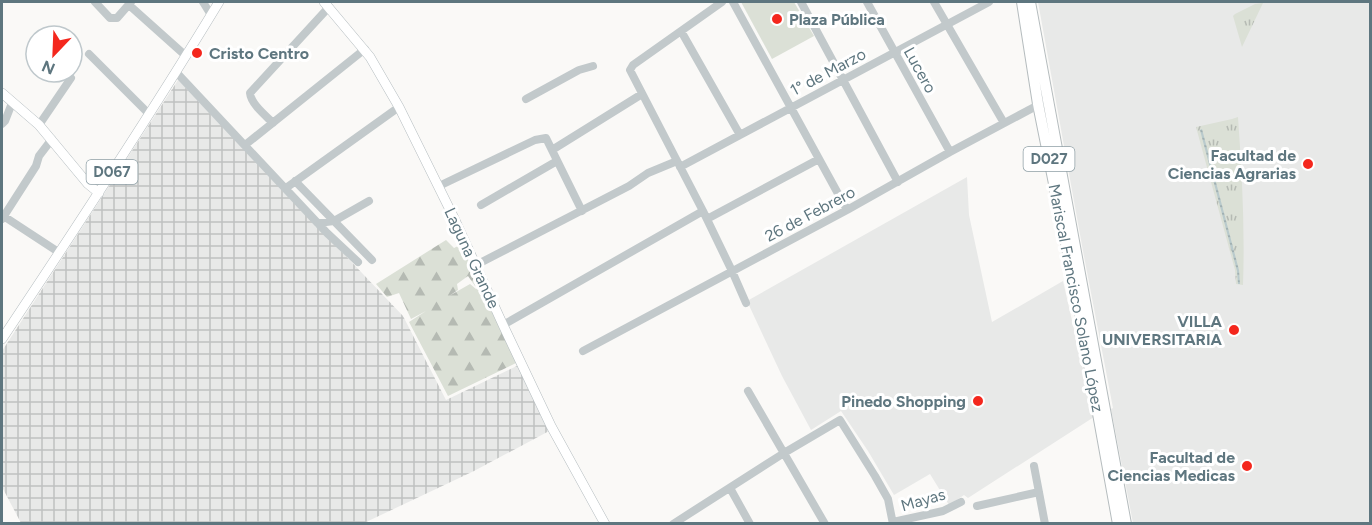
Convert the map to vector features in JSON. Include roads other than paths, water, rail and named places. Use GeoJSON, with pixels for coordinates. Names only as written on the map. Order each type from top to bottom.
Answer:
{"type":"FeatureCollection","features":[{"type":"Feature","properties":{"kind":"highway","name":"Mariscal Francisco Solano López"},"geometry":{"type":"LineString","coordinates":[[1022,2],[1043,102],[1118,524]]}},
{"type":"Feature","properties":{"kind":"highway","name":"D027"},"geometry":{"type":"LineString","coordinates":[[1030,2],[1043,102],[1126,524]]}},
{"type":"Feature","properties":{"kind":"highway"},"geometry":{"type":"LineString","coordinates":[[1080,317],[1082,344]]}},
{"type":"Feature","properties":{"kind":"main road","name":"D067"},"geometry":{"type":"LineString","coordinates":[[2,339],[99,193],[219,2]]}},
{"type":"Feature","properties":{"kind":"main road","name":"Laguna Grande"},"geometry":{"type":"LineString","coordinates":[[327,4],[365,50],[399,107],[439,186],[551,426],[604,524]]}},
{"type":"Feature","properties":{"kind":"main road"},"geometry":{"type":"LineString","coordinates":[[2,93],[39,125],[88,184],[99,193]]}},
{"type":"Feature","properties":{"kind":"street"},"geometry":{"type":"LineString","coordinates":[[95,2],[113,19],[117,18],[130,3],[186,56]]}},
{"type":"Feature","properties":{"kind":"street"},"geometry":{"type":"LineString","coordinates":[[203,2],[211,15]]}},
{"type":"Feature","properties":{"kind":"street"},"geometry":{"type":"LineString","coordinates":[[722,2],[633,65],[631,73],[703,211],[746,303]]}},
{"type":"Feature","properties":{"kind":"street"},"geometry":{"type":"LineString","coordinates":[[733,2],[847,210]]}},
{"type":"Feature","properties":{"kind":"street"},"geometry":{"type":"LineString","coordinates":[[801,2],[898,182]]}},
{"type":"Feature","properties":{"kind":"street","name":"Lucero"},"geometry":{"type":"LineString","coordinates":[[867,2],[950,152]]}},
{"type":"Feature","properties":{"kind":"street"},"geometry":{"type":"LineString","coordinates":[[934,2],[1004,123]]}},
{"type":"Feature","properties":{"kind":"street","name":"1° de Marzo"},"geometry":{"type":"LineString","coordinates":[[476,265],[629,186],[648,173],[679,164],[740,135],[989,2]]}},
{"type":"Feature","properties":{"kind":"street"},"geometry":{"type":"LineString","coordinates":[[273,123],[249,96],[250,93],[327,4]]}},
{"type":"Feature","properties":{"kind":"street"},"geometry":{"type":"LineString","coordinates":[[681,31],[740,135]]}},
{"type":"Feature","properties":{"kind":"street"},"geometry":{"type":"LineString","coordinates":[[245,145],[365,50]]}},
{"type":"Feature","properties":{"kind":"street"},"geometry":{"type":"LineString","coordinates":[[89,54],[149,114]]}},
{"type":"Feature","properties":{"kind":"street"},"geometry":{"type":"LineString","coordinates":[[526,99],[579,70],[593,66]]}},
{"type":"Feature","properties":{"kind":"street"},"geometry":{"type":"LineString","coordinates":[[176,72],[318,223],[358,262]]}},
{"type":"Feature","properties":{"kind":"street"},"geometry":{"type":"LineString","coordinates":[[39,125],[67,84]]}},
{"type":"Feature","properties":{"kind":"street"},"geometry":{"type":"LineString","coordinates":[[552,150],[642,94]]}},
{"type":"Feature","properties":{"kind":"street","name":"26 de Febrero"},"geometry":{"type":"LineString","coordinates":[[583,351],[1043,102]]}},
{"type":"Feature","properties":{"kind":"street"},"geometry":{"type":"LineString","coordinates":[[2,124],[12,103]]}},
{"type":"Feature","properties":{"kind":"street"},"geometry":{"type":"LineString","coordinates":[[286,188],[399,107]]}},
{"type":"Feature","properties":{"kind":"street"},"geometry":{"type":"LineString","coordinates":[[439,186],[535,140],[546,138],[582,211]]}},
{"type":"Feature","properties":{"kind":"street"},"geometry":{"type":"LineString","coordinates":[[52,139],[2,217],[60,252]]}},
{"type":"Feature","properties":{"kind":"street"},"geometry":{"type":"LineString","coordinates":[[707,219],[819,159]]}},
{"type":"Feature","properties":{"kind":"street"},"geometry":{"type":"LineString","coordinates":[[481,205],[557,161]]}},
{"type":"Feature","properties":{"kind":"street"},"geometry":{"type":"LineString","coordinates":[[295,181],[372,260]]}},
{"type":"Feature","properties":{"kind":"street"},"geometry":{"type":"LineString","coordinates":[[318,223],[334,221],[369,201]]}},
{"type":"Feature","properties":{"kind":"street"},"geometry":{"type":"LineString","coordinates":[[503,325],[703,211]]}},
{"type":"Feature","properties":{"kind":"street"},"geometry":{"type":"LineString","coordinates":[[748,391],[825,524]]}},
{"type":"Feature","properties":{"kind":"street"},"geometry":{"type":"LineString","coordinates":[[677,522],[840,420],[888,499],[893,523]]}},
{"type":"Feature","properties":{"kind":"street"},"geometry":{"type":"LineString","coordinates":[[1034,466],[1045,524]]}},
{"type":"Feature","properties":{"kind":"street"},"geometry":{"type":"LineString","coordinates":[[730,488],[750,524]]}},
{"type":"Feature","properties":{"kind":"street"},"geometry":{"type":"LineString","coordinates":[[977,506],[1039,492]]}},
{"type":"Feature","properties":{"kind":"street","name":"Mayas"},"geometry":{"type":"LineString","coordinates":[[893,523],[943,512],[961,502]]}},
{"type":"Feature","properties":{"kind":"place","name":"Plaza Pública"},"geometry":{"type":"Point","coordinates":[777,19]}},
{"type":"Feature","properties":{"kind":"place","name":"Cristo Centro"},"geometry":{"type":"Point","coordinates":[197,53]}},
{"type":"Feature","properties":{"kind":"place","name":"Facultad de Ciencias Agrarias"},"geometry":{"type":"Point","coordinates":[1308,164]}},
{"type":"Feature","properties":{"kind":"place","name":"VILLA UNIVERSITARIA"},"geometry":{"type":"Point","coordinates":[1234,330]}},
{"type":"Feature","properties":{"kind":"place","name":"Pinedo Shopping"},"geometry":{"type":"Point","coordinates":[978,401]}},
{"type":"Feature","properties":{"kind":"place","name":"Facultad de Ciencias Medicas"},"geometry":{"type":"Point","coordinates":[1247,466]}}]}
